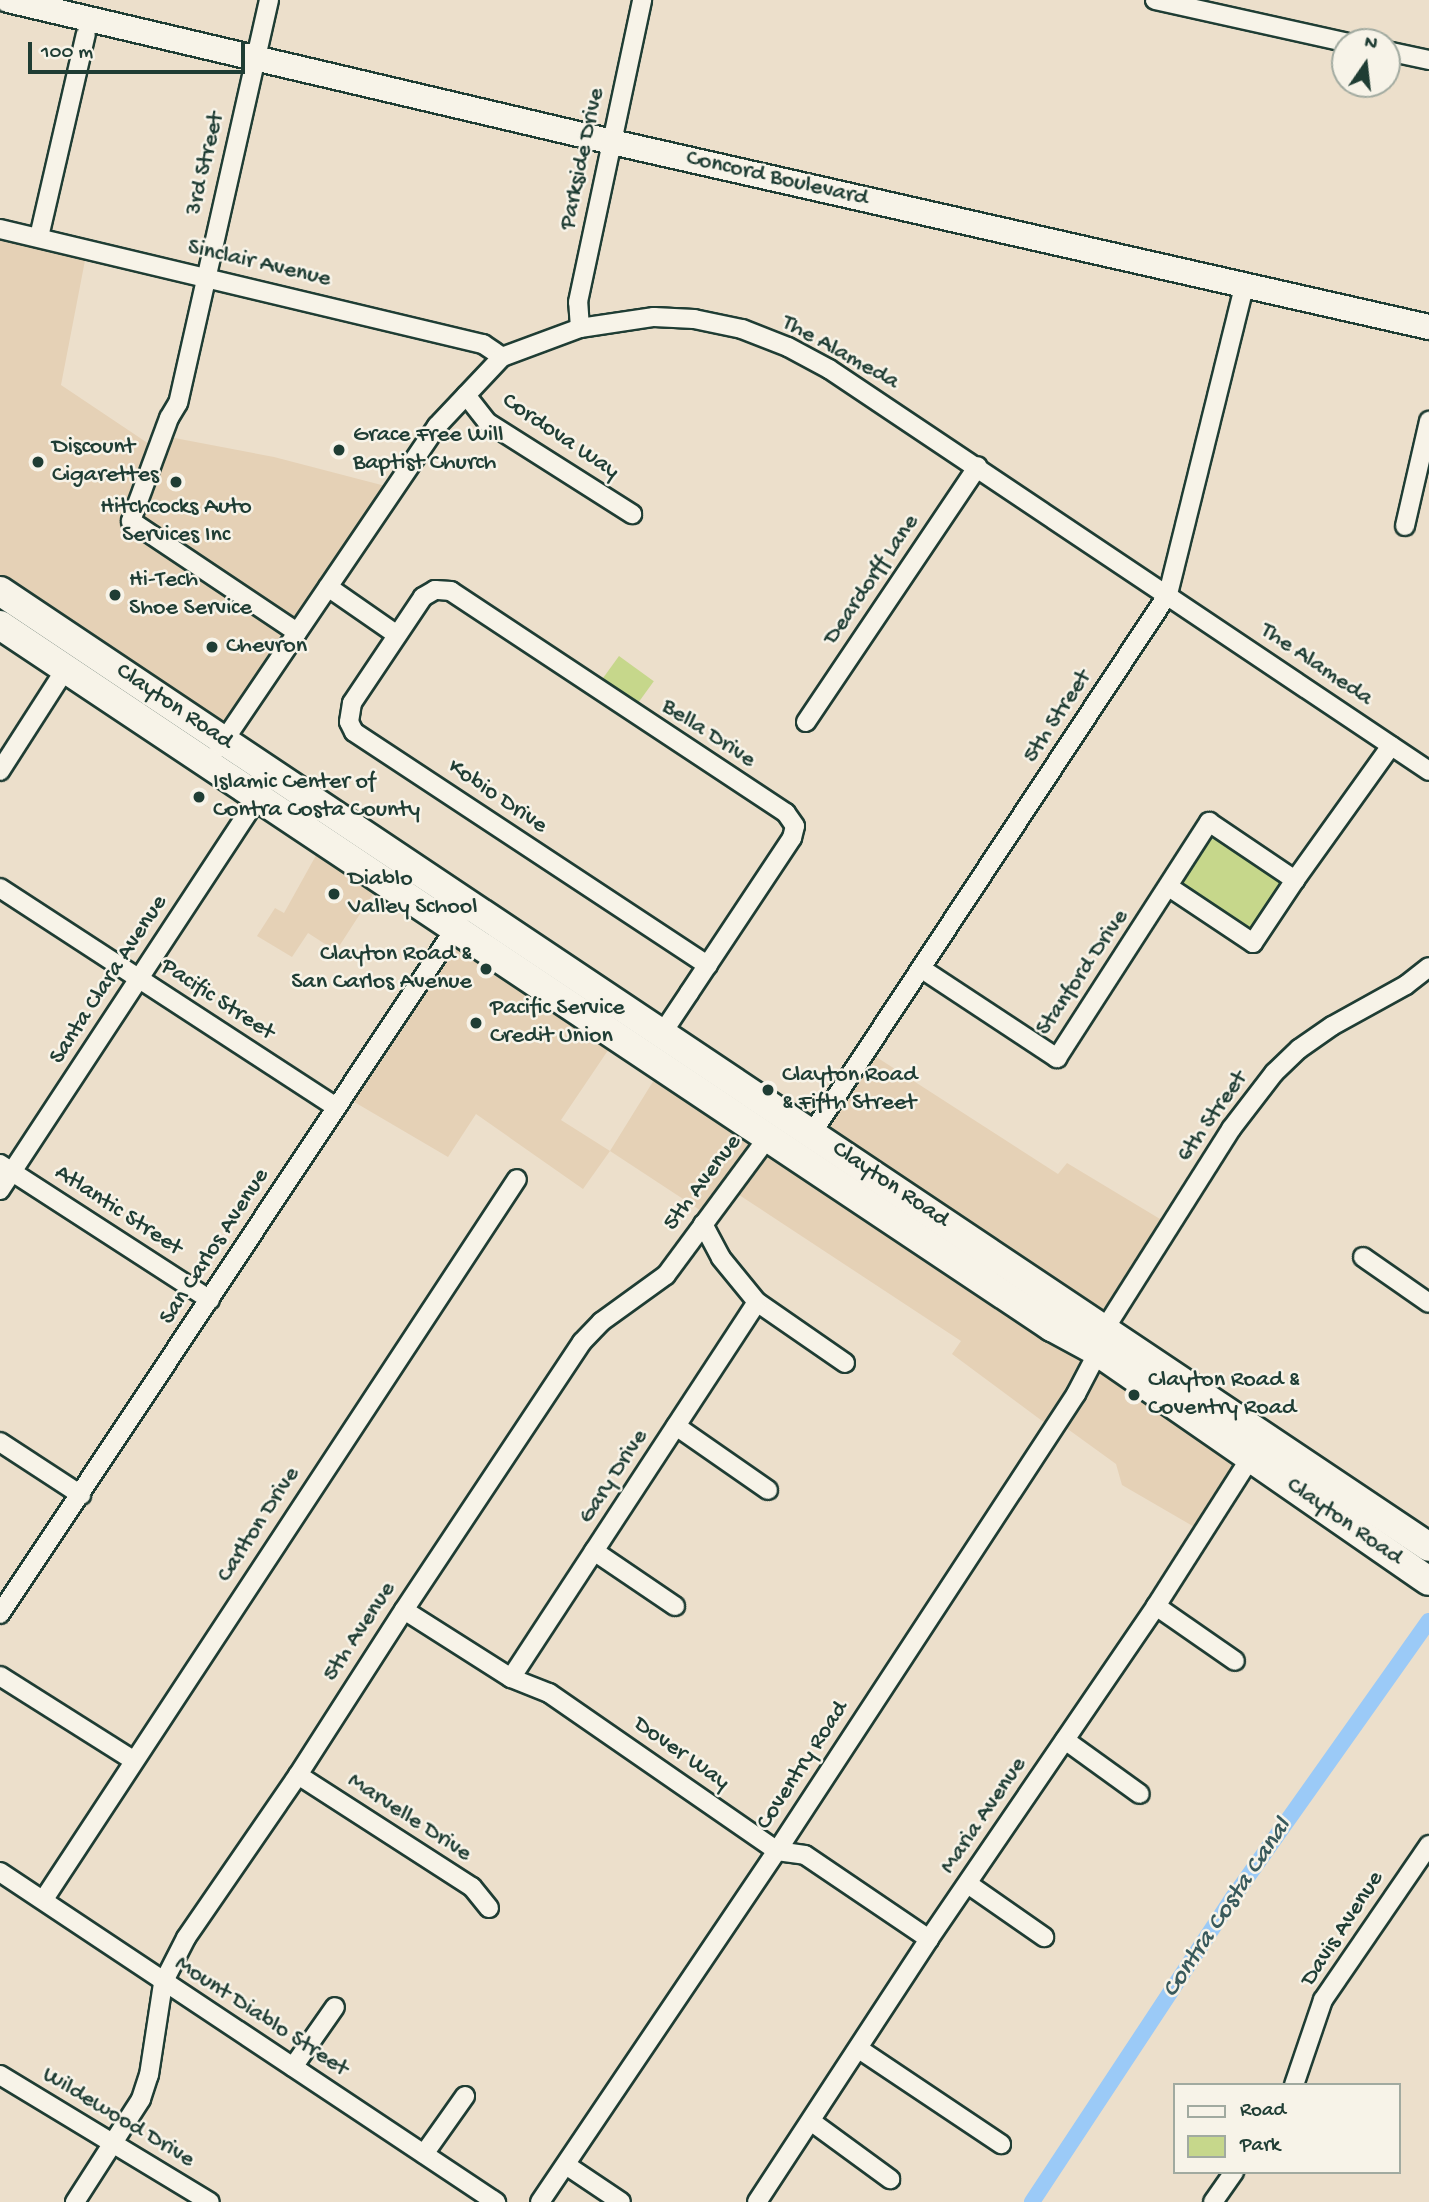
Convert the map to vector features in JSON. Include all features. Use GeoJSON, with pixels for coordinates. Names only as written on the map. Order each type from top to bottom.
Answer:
{"type":"FeatureCollection","features":[{"type":"Feature","properties":{"kind":"main road","name":"Clayton Road"},"geometry":{"type":"LineString","coordinates":[[0,591],[217,752],[463,918],[768,1137],[1052,1327],[1101,1341],[1428,1546]]}},
{"type":"Feature","properties":{"kind":"main road","name":"Clayton Road"},"geometry":{"type":"LineString","coordinates":[[0,625],[66,668],[217,752],[259,796],[463,918],[663,1032],[886,1183],[1101,1341],[1251,1457],[1429,1581]]}},
{"type":"Feature","properties":{"kind":"street","name":"Concord Boulevard"},"geometry":{"type":"LineString","coordinates":[[8,0],[612,142],[1429,327]]}},
{"type":"Feature","properties":{"kind":"street","name":"3rd Street"},"geometry":{"type":"LineString","coordinates":[[269,0],[178,403],[169,418],[131,521],[297,632]]}},
{"type":"Feature","properties":{"kind":"street","name":"Parkside Drive"},"geometry":{"type":"LineString","coordinates":[[580,328],[578,302],[642,0]]}},
{"type":"Feature","properties":{"kind":"street"},"geometry":{"type":"LineString","coordinates":[[1155,0],[1232,8],[1331,38]]}},
{"type":"Feature","properties":{"kind":"street","name":"Concord Boulevard"},"geometry":{"type":"LineString","coordinates":[[0,14],[78,16]]}},
{"type":"Feature","properties":{"kind":"street"},"geometry":{"type":"LineString","coordinates":[[38,237],[78,16]]}},
{"type":"Feature","properties":{"kind":"street"},"geometry":{"type":"LineString","coordinates":[[1401,54],[1429,60]]}},
{"type":"Feature","properties":{"kind":"street","name":"Sinclair Avenue"},"geometry":{"type":"LineString","coordinates":[[0,229],[483,344],[502,357]]}},
{"type":"Feature","properties":{"kind":"street","name":"5th Street"},"geometry":{"type":"LineString","coordinates":[[812,1133],[1168,594],[1245,284]]}},
{"type":"Feature","properties":{"kind":"street","name":"The Alameda"},"geometry":{"type":"LineString","coordinates":[[217,752],[437,426],[502,357],[580,328],[654,317],[694,319],[742,329],[788,346],[829,369],[978,466],[1429,771]]}},
{"type":"Feature","properties":{"kind":"street","name":"Cordova Way"},"geometry":{"type":"LineString","coordinates":[[466,395],[487,422],[632,514]]}},
{"type":"Feature","properties":{"kind":"street"},"geometry":{"type":"LineString","coordinates":[[1405,526],[1429,421]]}},
{"type":"Feature","properties":{"kind":"street","name":"Deardorff Lane"},"geometry":{"type":"LineString","coordinates":[[806,722],[978,466]]}},
{"type":"Feature","properties":{"kind":"street"},"geometry":{"type":"LineString","coordinates":[[328,587],[397,635]]}},
{"type":"Feature","properties":{"kind":"street","name":"Bella Drive"},"geometry":{"type":"LineString","coordinates":[[397,635],[423,597],[441,589],[451,591],[786,813],[795,826],[792,838],[663,1032]]}},
{"type":"Feature","properties":{"kind":"street","name":"Kobio Drive"},"geometry":{"type":"LineString","coordinates":[[397,635],[352,703],[349,722],[354,732],[708,965]]}},
{"type":"Feature","properties":{"kind":"street"},"geometry":{"type":"LineString","coordinates":[[0,771],[66,668]]}},
{"type":"Feature","properties":{"kind":"street"},"geometry":{"type":"LineString","coordinates":[[1169,887],[1254,943],[1295,880],[1391,746]]}},
{"type":"Feature","properties":{"kind":"street","name":"Santa Clara Avenue"},"geometry":{"type":"LineString","coordinates":[[0,1191],[6,1168],[140,979],[259,796]]}},
{"type":"Feature","properties":{"kind":"street","name":"Stanford Drive"},"geometry":{"type":"LineString","coordinates":[[922,969],[1057,1058],[1209,822],[1295,880]]}},
{"type":"Feature","properties":{"kind":"street","name":"Pacific Street"},"geometry":{"type":"LineString","coordinates":[[0,888],[337,1107]]}},
{"type":"Feature","properties":{"kind":"street","name":"San Carlos Avenue"},"geometry":{"type":"LineString","coordinates":[[0,1614],[463,918]]}},
{"type":"Feature","properties":{"kind":"street","name":"6th Street"},"geometry":{"type":"LineString","coordinates":[[1101,1341],[1231,1129],[1274,1073],[1332,1026],[1406,985],[1429,967]]}},
{"type":"Feature","properties":{"kind":"street"},"geometry":{"type":"LineString","coordinates":[[687,1049],[700,1075],[757,1114],[768,1137],[792,1135],[852,1177],[886,1183]]}},
{"type":"Feature","properties":{"kind":"street","name":"5th Avenue"},"geometry":{"type":"LineString","coordinates":[[75,2202],[141,2099],[149,2075],[163,1983],[186,1938],[298,1775],[404,1609],[582,1342],[601,1322],[666,1275],[768,1137]]}},
{"type":"Feature","properties":{"kind":"street","name":"Atlantic Street"},"geometry":{"type":"LineString","coordinates":[[6,1168],[210,1300]]}},
{"type":"Feature","properties":{"kind":"street","name":"Carlton Drive"},"geometry":{"type":"LineString","coordinates":[[44,1899],[517,1179]]}},
{"type":"Feature","properties":{"kind":"street"},"geometry":{"type":"LineString","coordinates":[[703,1224],[721,1258],[757,1302],[845,1363]]}},
{"type":"Feature","properties":{"kind":"street"},"geometry":{"type":"LineString","coordinates":[[1363,1257],[1429,1303]]}},
{"type":"Feature","properties":{"kind":"street","name":"Gary Drive"},"geometry":{"type":"LineString","coordinates":[[511,1678],[757,1302]]}},
{"type":"Feature","properties":{"kind":"street","name":"Coventry Road"},"geometry":{"type":"LineString","coordinates":[[540,2202],[777,1851],[1076,1394],[1101,1341]]}},
{"type":"Feature","properties":{"kind":"street"},"geometry":{"type":"LineString","coordinates":[[676,1426],[768,1490]]}},
{"type":"Feature","properties":{"kind":"street"},"geometry":{"type":"LineString","coordinates":[[0,1442],[81,1495]]}},
{"type":"Feature","properties":{"kind":"street","name":"Maria Avenue"},"geometry":{"type":"LineString","coordinates":[[757,2202],[812,2122],[929,1939],[1156,1606],[1251,1457]]}},
{"type":"Feature","properties":{"kind":"street"},"geometry":{"type":"LineString","coordinates":[[594,1551],[675,1606]]}},
{"type":"Feature","properties":{"kind":"street"},"geometry":{"type":"LineString","coordinates":[[1156,1606],[1235,1661]]}},
{"type":"Feature","properties":{"kind":"street","name":"Dover Way"},"geometry":{"type":"LineString","coordinates":[[404,1609],[511,1678],[549,1693],[777,1851],[804,1856],[929,1939]]}},
{"type":"Feature","properties":{"kind":"street"},"geometry":{"type":"LineString","coordinates":[[0,1676],[133,1760]]}},
{"type":"Feature","properties":{"kind":"street"},"geometry":{"type":"LineString","coordinates":[[1065,1740],[1140,1794]]}},
{"type":"Feature","properties":{"kind":"street","name":"Marvelle Drive"},"geometry":{"type":"LineString","coordinates":[[298,1775],[472,1887],[489,1908]]}},
{"type":"Feature","properties":{"kind":"street","name":"Davis Avenue"},"geometry":{"type":"LineString","coordinates":[[1295,2083],[1324,2000],[1429,1845]]}},
{"type":"Feature","properties":{"kind":"street","name":"Mount Diablo Street"},"geometry":{"type":"LineString","coordinates":[[0,1872],[44,1899],[163,1983],[496,2202]]}},
{"type":"Feature","properties":{"kind":"street"},"geometry":{"type":"LineString","coordinates":[[968,1884],[1044,1937]]}},
{"type":"Feature","properties":{"kind":"street"},"geometry":{"type":"LineString","coordinates":[[293,2067],[335,2007]]}},
{"type":"Feature","properties":{"kind":"street"},"geometry":{"type":"LineString","coordinates":[[859,2049],[1000,2144]]}},
{"type":"Feature","properties":{"kind":"street","name":"Wildewood Drive"},"geometry":{"type":"LineString","coordinates":[[0,2075],[210,2202]]}},
{"type":"Feature","properties":{"kind":"street"},"geometry":{"type":"LineString","coordinates":[[424,2154],[465,2096]]}},
{"type":"Feature","properties":{"kind":"street"},"geometry":{"type":"LineString","coordinates":[[812,2122],[890,2179]]}},
{"type":"Feature","properties":{"kind":"street"},"geometry":{"type":"LineString","coordinates":[[566,2165],[621,2202]]}},
{"type":"Feature","properties":{"kind":"street"},"geometry":{"type":"LineString","coordinates":[[1213,2202],[1233,2174]]}},
{"type":"Feature","properties":{"kind":"shaded area"},"geometry":{"type":"Polygon","coordinates":[[[0,229],[87,250],[61,385],[158,450],[164,436],[274,457],[393,488],[225,740],[0,591],[0,229]]]}},
{"type":"Feature","properties":{"kind":"shaded area","name":"Diablo Valley School"},"geometry":{"type":"Polygon","coordinates":[[[324,841],[382,880],[336,951],[308,933],[292,957],[257,936],[275,908],[284,913],[324,841]]]}},
{"type":"Feature","properties":{"kind":"shaded area"},"geometry":{"type":"Polygon","coordinates":[[[455,929],[617,1037],[561,1120],[610,1151],[583,1189],[476,1114],[448,1157],[344,1096],[455,929]]]}},
{"type":"Feature","properties":{"kind":"shaded area"},"geometry":{"type":"Polygon","coordinates":[[[867,1051],[1058,1174],[1067,1163],[1170,1225],[1104,1330],[812,1133],[867,1051]]]}},
{"type":"Feature","properties":{"kind":"shaded area"},"geometry":{"type":"Polygon","coordinates":[[[662,1067],[1251,1457],[1203,1532],[1122,1485],[1116,1464],[1058,1422],[1053,1429],[952,1354],[961,1341],[730,1189],[709,1216],[610,1151],[662,1067]]]}},
{"type":"Feature","properties":{"kind":"green space"},"geometry":{"type":"Polygon","coordinates":[[[619,656],[654,681],[637,704],[603,679],[619,656]]]}},
{"type":"Feature","properties":{"kind":"green space"},"geometry":{"type":"Polygon","coordinates":[[[1209,822],[1295,880],[1253,943],[1167,885],[1209,822]]]}},
{"type":"Feature","properties":{"kind":"waterway","name":"Contra Costa Canal"},"geometry":{"type":"LineString","coordinates":[[1032,2202],[1234,1896],[1429,1621]]}},
{"type":"Feature","properties":{"kind":"place","name":"Grace Free Will Baptist Church"},"geometry":{"type":"Point","coordinates":[339,450]}},
{"type":"Feature","properties":{"kind":"place","name":"Discount Cigarettes"},"geometry":{"type":"Point","coordinates":[38,462]}},
{"type":"Feature","properties":{"kind":"place","name":"Hitchcocks Auto Services Inc"},"geometry":{"type":"Point","coordinates":[176,482]}},
{"type":"Feature","properties":{"kind":"place","name":"Hi-Tech Shoe Service"},"geometry":{"type":"Point","coordinates":[115,595]}},
{"type":"Feature","properties":{"kind":"place","name":"Chevron"},"geometry":{"type":"Point","coordinates":[212,647]}},
{"type":"Feature","properties":{"kind":"place","name":"Islamic Center of Contra Costa County"},"geometry":{"type":"Point","coordinates":[199,797]}},
{"type":"Feature","properties":{"kind":"place","name":"Diablo Valley School"},"geometry":{"type":"Point","coordinates":[334,894]}},
{"type":"Feature","properties":{"kind":"place","name":"Clayton Road & San Carlos Avenue"},"geometry":{"type":"Point","coordinates":[486,969]}},
{"type":"Feature","properties":{"kind":"place","name":"Pacific Service Credit Union"},"geometry":{"type":"Point","coordinates":[476,1023]}},
{"type":"Feature","properties":{"kind":"place","name":"Clayton Road & Fifth Street"},"geometry":{"type":"Point","coordinates":[768,1090]}},
{"type":"Feature","properties":{"kind":"place","name":"Clayton Road & Coventry Road"},"geometry":{"type":"Point","coordinates":[1134,1395]}}]}
